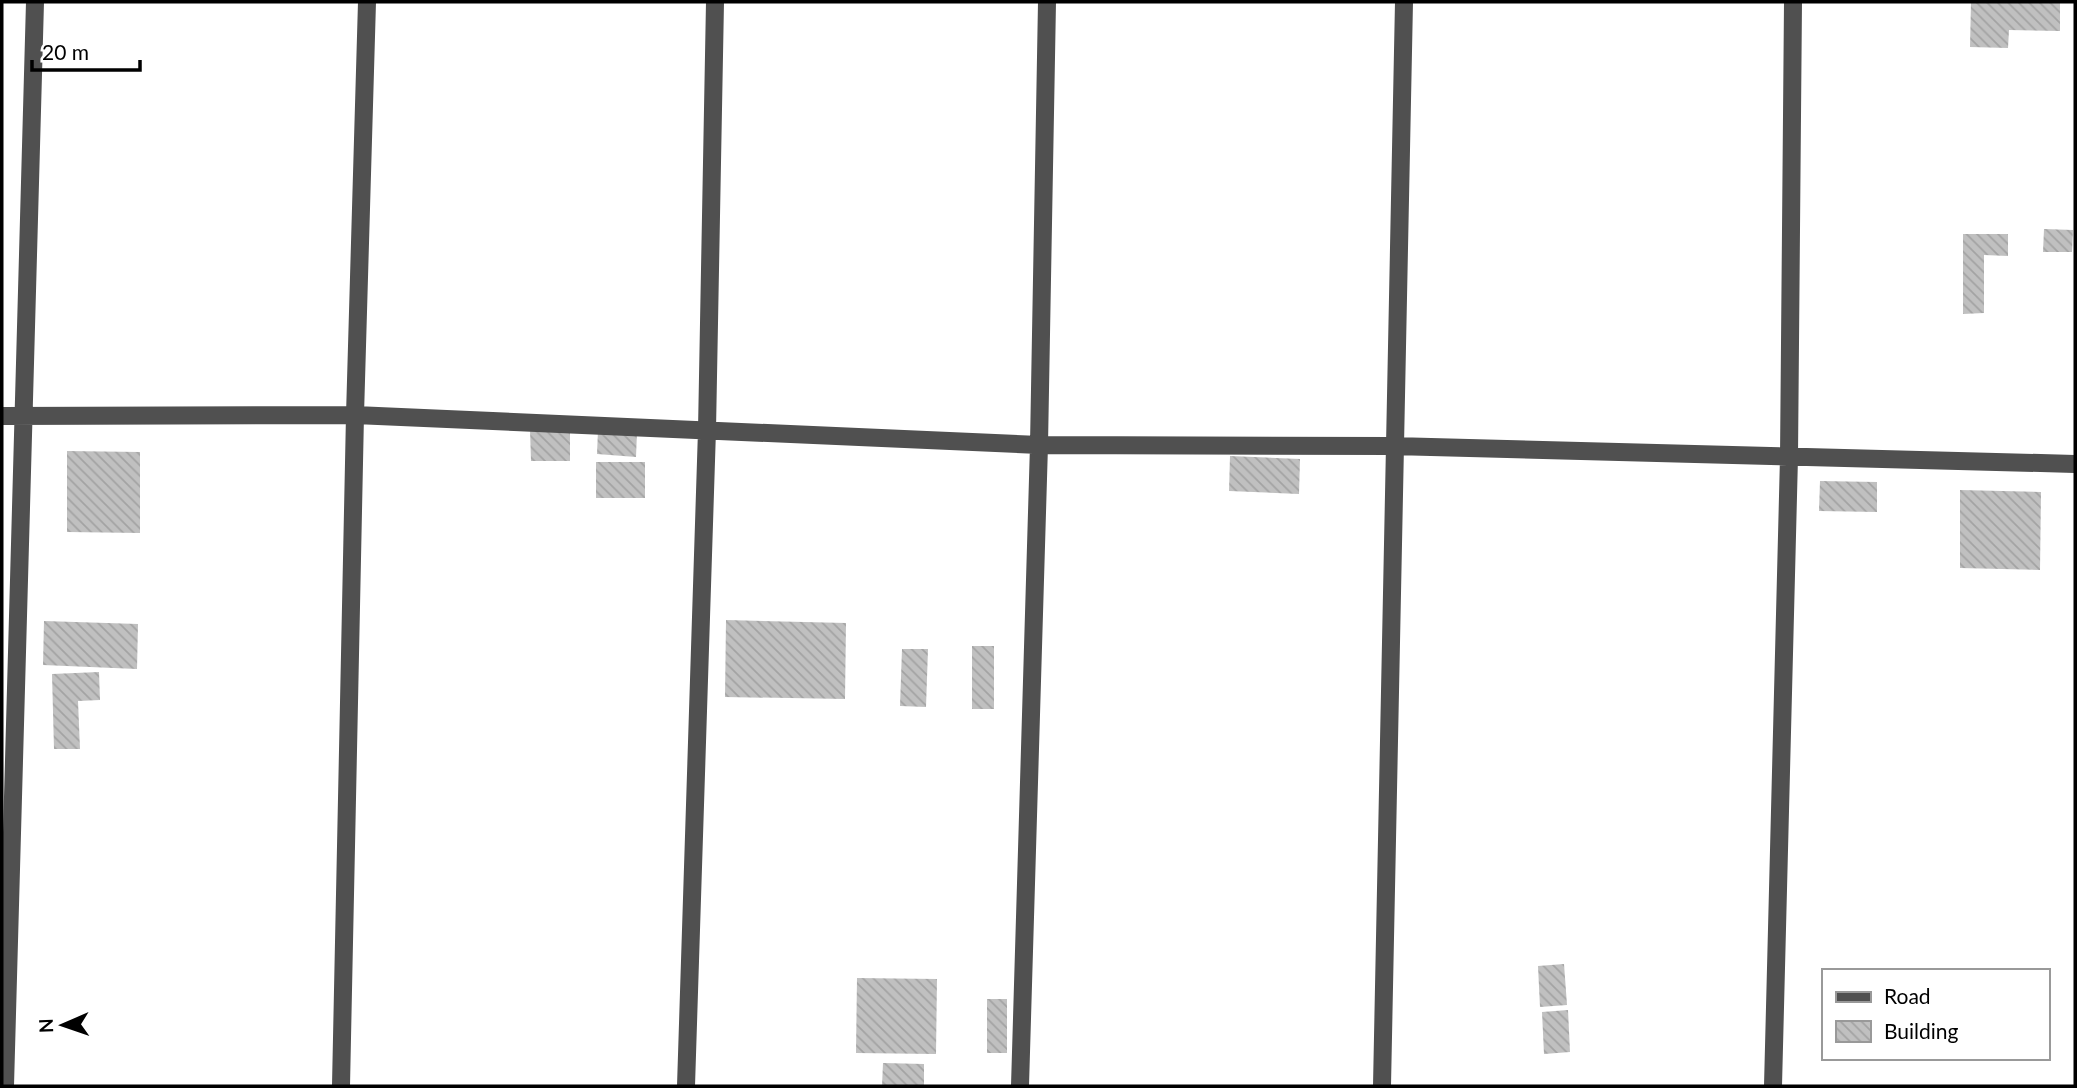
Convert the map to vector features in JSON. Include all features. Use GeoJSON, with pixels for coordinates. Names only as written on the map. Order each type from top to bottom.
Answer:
{"type":"FeatureCollection","features":[{"type":"Feature","properties":{"kind":"street"},"geometry":{"type":"LineString","coordinates":[[5,1086],[35,2]]}},
{"type":"Feature","properties":{"kind":"street"},"geometry":{"type":"LineString","coordinates":[[341,1086],[367,2]]}},
{"type":"Feature","properties":{"kind":"street"},"geometry":{"type":"LineString","coordinates":[[686,1086],[708,430],[715,2]]}},
{"type":"Feature","properties":{"kind":"street"},"geometry":{"type":"LineString","coordinates":[[1020,1086],[1039,445],[1048,2]]}},
{"type":"Feature","properties":{"kind":"street"},"geometry":{"type":"LineString","coordinates":[[1382,1086],[1404,2]]}},
{"type":"Feature","properties":{"kind":"street"},"geometry":{"type":"LineString","coordinates":[[1773,1086],[1788,457],[1793,2]]}},
{"type":"Feature","properties":{"kind":"street"},"geometry":{"type":"LineString","coordinates":[[2,416],[355,415],[1039,445],[1393,446],[2075,464]]}},
{"type":"Feature","properties":{"kind":"building"},"geometry":{"type":"Polygon","coordinates":[[[1971,2],[2060,2],[2060,31],[2009,30],[2008,48],[1970,47],[1971,2]]]}},
{"type":"Feature","properties":{"kind":"building"},"geometry":{"type":"Polygon","coordinates":[[[2044,229],[2073,230],[2072,252],[2043,252],[2044,229]]]}},
{"type":"Feature","properties":{"kind":"building"},"geometry":{"type":"Polygon","coordinates":[[[1963,234],[2008,234],[2008,256],[1984,255],[1984,313],[1963,314],[1963,234]]]}},
{"type":"Feature","properties":{"kind":"building"},"geometry":{"type":"Polygon","coordinates":[[[570,428],[570,461],[531,461],[530,429],[570,428]]]}},
{"type":"Feature","properties":{"kind":"building"},"geometry":{"type":"Polygon","coordinates":[[[598,430],[637,432],[636,457],[597,454],[598,430]]]}},
{"type":"Feature","properties":{"kind":"building"},"geometry":{"type":"Polygon","coordinates":[[[67,451],[140,452],[140,533],[67,532],[67,451]]]}},
{"type":"Feature","properties":{"kind":"building"},"geometry":{"type":"Polygon","coordinates":[[[1230,456],[1300,459],[1299,494],[1229,491],[1230,456]]]}},
{"type":"Feature","properties":{"kind":"building"},"geometry":{"type":"Polygon","coordinates":[[[596,462],[645,462],[645,498],[596,498],[596,462]]]}},
{"type":"Feature","properties":{"kind":"building"},"geometry":{"type":"Polygon","coordinates":[[[1820,481],[1877,482],[1877,512],[1819,511],[1820,481]]]}},
{"type":"Feature","properties":{"kind":"building"},"geometry":{"type":"Polygon","coordinates":[[[1960,490],[2041,492],[2040,570],[1960,568],[1960,490]]]}},
{"type":"Feature","properties":{"kind":"building"},"geometry":{"type":"Polygon","coordinates":[[[726,620],[846,623],[845,699],[725,697],[726,620]]]}},
{"type":"Feature","properties":{"kind":"building"},"geometry":{"type":"Polygon","coordinates":[[[44,621],[138,624],[137,669],[43,665],[44,621]]]}},
{"type":"Feature","properties":{"kind":"building"},"geometry":{"type":"Polygon","coordinates":[[[972,646],[994,646],[994,709],[972,709],[972,646]]]}},
{"type":"Feature","properties":{"kind":"building"},"geometry":{"type":"Polygon","coordinates":[[[902,649],[928,649],[926,707],[900,706],[902,649]]]}},
{"type":"Feature","properties":{"kind":"building"},"geometry":{"type":"Polygon","coordinates":[[[99,672],[100,700],[78,701],[80,749],[54,749],[52,674],[99,672]]]}},
{"type":"Feature","properties":{"kind":"building"},"geometry":{"type":"Polygon","coordinates":[[[1564,964],[1567,1005],[1540,1007],[1538,966],[1564,964]]]}},
{"type":"Feature","properties":{"kind":"building"},"geometry":{"type":"Polygon","coordinates":[[[857,978],[937,979],[936,1054],[856,1053],[857,978]]]}},
{"type":"Feature","properties":{"kind":"building"},"geometry":{"type":"Polygon","coordinates":[[[987,999],[1007,999],[1007,1053],[987,1053],[987,999]]]}},
{"type":"Feature","properties":{"kind":"building"},"geometry":{"type":"Polygon","coordinates":[[[1568,1010],[1570,1052],[1544,1054],[1542,1012],[1568,1010]]]}},
{"type":"Feature","properties":{"kind":"building"},"geometry":{"type":"Polygon","coordinates":[[[883,1063],[924,1064],[924,1086],[882,1086],[883,1063]]]}}]}
